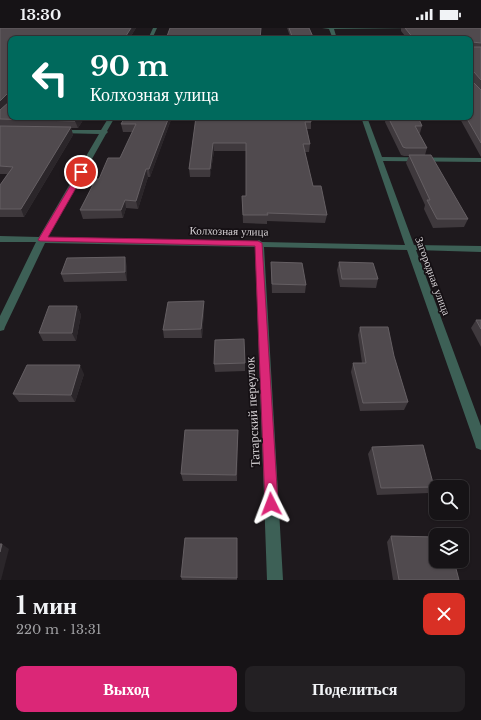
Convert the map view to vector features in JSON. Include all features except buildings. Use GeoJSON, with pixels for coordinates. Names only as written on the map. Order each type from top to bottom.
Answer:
{"type":"FeatureCollection","features":[{"type":"Feature","properties":{"kind":"street"},"geometry":{"type":"LineString","coordinates":[[324,28],[418,28]]}},
{"type":"Feature","properties":{"kind":"street"},"geometry":{"type":"LineString","coordinates":[[0,327],[42,240],[111,120]]}},
{"type":"Feature","properties":{"kind":"street","name":"Загородная улица"},"geometry":{"type":"LineString","coordinates":[[365,120],[481,444]]}},
{"type":"Feature","properties":{"kind":"street"},"geometry":{"type":"LineString","coordinates":[[52,131],[105,132]]}},
{"type":"Feature","properties":{"kind":"street"},"geometry":{"type":"LineString","coordinates":[[380,159],[481,160]]}},
{"type":"Feature","properties":{"kind":"street","name":"Колхозная улица"},"geometry":{"type":"LineString","coordinates":[[0,239],[258,243],[481,249]]}},
{"type":"Feature","properties":{"kind":"street","name":"Татарский переулок"},"geometry":{"type":"LineString","coordinates":[[258,243],[275,580]]}},
{"type":"Feature","properties":{"kind":"route"},"geometry":{"type":"LineString","coordinates":[[81,172],[42,240],[258,243],[271,504]]}}]}
